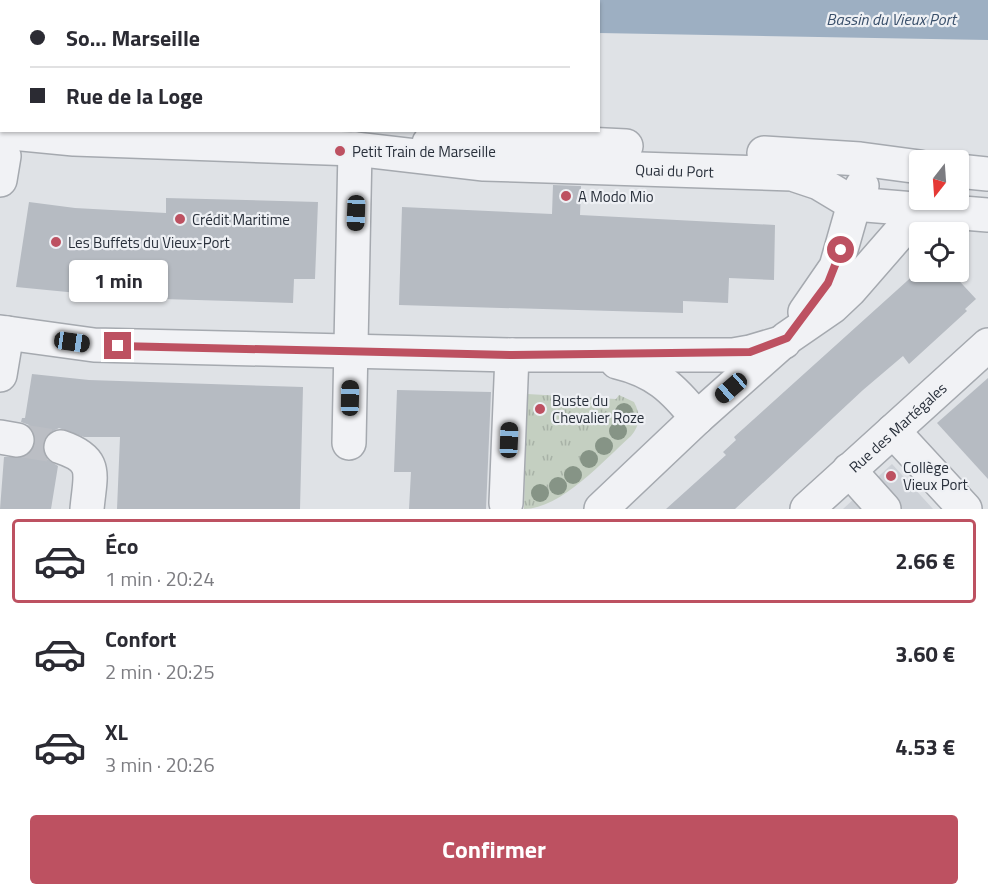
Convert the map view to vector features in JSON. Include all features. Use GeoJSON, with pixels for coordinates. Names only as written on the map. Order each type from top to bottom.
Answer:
{"type":"FeatureCollection","features":[{"type":"Feature","properties":{"kind":"street","name":"Quai du Port"},"geometry":{"type":"LineString","coordinates":[[1,156],[74,139],[355,149],[484,164],[792,174],[819,183],[854,204],[988,215]]}},
{"type":"Feature","properties":{"kind":"street","name":"Quai du Port"},"geometry":{"type":"LineString","coordinates":[[355,149],[480,139],[793,154],[860,159],[908,166]]}},
{"type":"Feature","properties":{"kind":"street"},"geometry":{"type":"LineString","coordinates":[[349,443],[355,149]]}},
{"type":"Feature","properties":{"kind":"street"},"geometry":{"type":"LineString","coordinates":[[0,375],[3,333],[94,345],[351,352],[591,356],[750,352],[785,340],[836,267],[854,204],[867,179],[908,166]]}},
{"type":"Feature","properties":{"kind":"street"},"geometry":{"type":"LineString","coordinates":[[969,172],[988,174]]}},
{"type":"Feature","properties":{"kind":"street"},"geometry":{"type":"LineString","coordinates":[[606,508],[696,418],[785,340],[832,307],[850,290],[903,229],[937,211]]}},
{"type":"Feature","properties":{"kind":"street","name":"Rue des Martégales"},"geometry":{"type":"LineString","coordinates":[[807,509],[988,345]]}},
{"type":"Feature","properties":{"kind":"street"},"geometry":{"type":"LineString","coordinates":[[506,503],[512,355]]}},
{"type":"Feature","properties":{"kind":"street"},"geometry":{"type":"LineString","coordinates":[[591,356],[641,368],[661,379],[696,418]]}},
{"type":"Feature","properties":{"kind":"street"},"geometry":{"type":"LineString","coordinates":[[893,431],[965,509]]}},
{"type":"Feature","properties":{"kind":"street"},"geometry":{"type":"LineString","coordinates":[[61,447],[81,454],[88,464],[87,509]]}},
{"type":"Feature","properties":{"kind":"street"},"geometry":{"type":"LineString","coordinates":[[849,470],[884,509]]}},
{"type":"Feature","properties":{"kind":"shaded area","name":"Collège Vieux Port"},"geometry":{"type":"Polygon","coordinates":[[[892,464],[933,509],[843,509],[892,464]]]}},
{"type":"Feature","properties":{"kind":"green space"},"geometry":{"type":"Polygon","coordinates":[[[527,394],[616,399],[619,395],[634,402],[638,411],[638,420],[631,436],[581,482],[553,501],[524,509],[527,394]]]}},
{"type":"Feature","properties":{"kind":"water","name":"Bassin du Vieux Port"},"geometry":{"type":"Polygon","coordinates":[[[600,0],[988,0],[988,40],[600,33],[600,0]]]}},
{"type":"Feature","properties":{"kind":"building"},"geometry":{"type":"Polygon","coordinates":[[[553,185],[581,186],[580,215],[775,225],[774,280],[729,278],[728,303],[683,301],[683,313],[399,305],[402,207],[552,214],[553,185]]]}},
{"type":"Feature","properties":{"kind":"building"},"geometry":{"type":"Polygon","coordinates":[[[166,198],[318,202],[315,279],[294,279],[293,303],[129,298],[16,287],[29,202],[75,208],[166,213],[166,198]]]}},
{"type":"Feature","properties":{"kind":"building"},"geometry":{"type":"Polygon","coordinates":[[[909,279],[909,282],[960,282],[976,299],[965,309],[967,311],[909,364],[903,356],[863,390],[735,509],[666,509],[726,455],[723,452],[736,440],[734,437],[909,279]]]}},
{"type":"Feature","properties":{"kind":"building"},"geometry":{"type":"Polygon","coordinates":[[[32,374],[89,380],[303,387],[300,509],[117,509],[120,437],[84,437],[59,428],[49,433],[43,440],[42,449],[47,459],[58,466],[51,509],[0,509],[4,457],[24,457],[32,452],[35,444],[34,433],[29,425],[21,422],[22,418],[25,418],[32,374]]]}},
{"type":"Feature","properties":{"kind":"building"},"geometry":{"type":"Polygon","coordinates":[[[988,378],[988,479],[937,423],[988,378]]]}},
{"type":"Feature","properties":{"kind":"building"},"geometry":{"type":"Polygon","coordinates":[[[397,390],[491,392],[486,509],[409,509],[411,472],[394,472],[397,390]]]}},
{"type":"Feature","properties":{"kind":"tunnel"},"geometry":{"type":"LineString","coordinates":[[17,440],[61,447]]}},
{"type":"Feature","properties":{"kind":"place","name":"Petit Train de Marseille"},"geometry":{"type":"Point","coordinates":[340,151]}},
{"type":"Feature","properties":{"kind":"place","name":"A Modo Mio"},"geometry":{"type":"Point","coordinates":[566,196]}},
{"type":"Feature","properties":{"kind":"place","name":"Crédit Maritime"},"geometry":{"type":"Point","coordinates":[180,219]}},
{"type":"Feature","properties":{"kind":"place","name":"Les Buffets du Vieux-Port"},"geometry":{"type":"Point","coordinates":[56,242]}},
{"type":"Feature","properties":{"kind":"place","name":"Buste du Chevalier Roze"},"geometry":{"type":"Point","coordinates":[540,409]}},
{"type":"Feature","properties":{"kind":"place","name":"Collège Vieux Port"},"geometry":{"type":"Point","coordinates":[891,476]}},
{"type":"Feature","properties":{"kind":"route"},"geometry":{"type":"LineString","coordinates":[[118,346],[591,356],[721,355],[750,352],[783,342],[787,338],[828,283],[841,250]]}}]}
